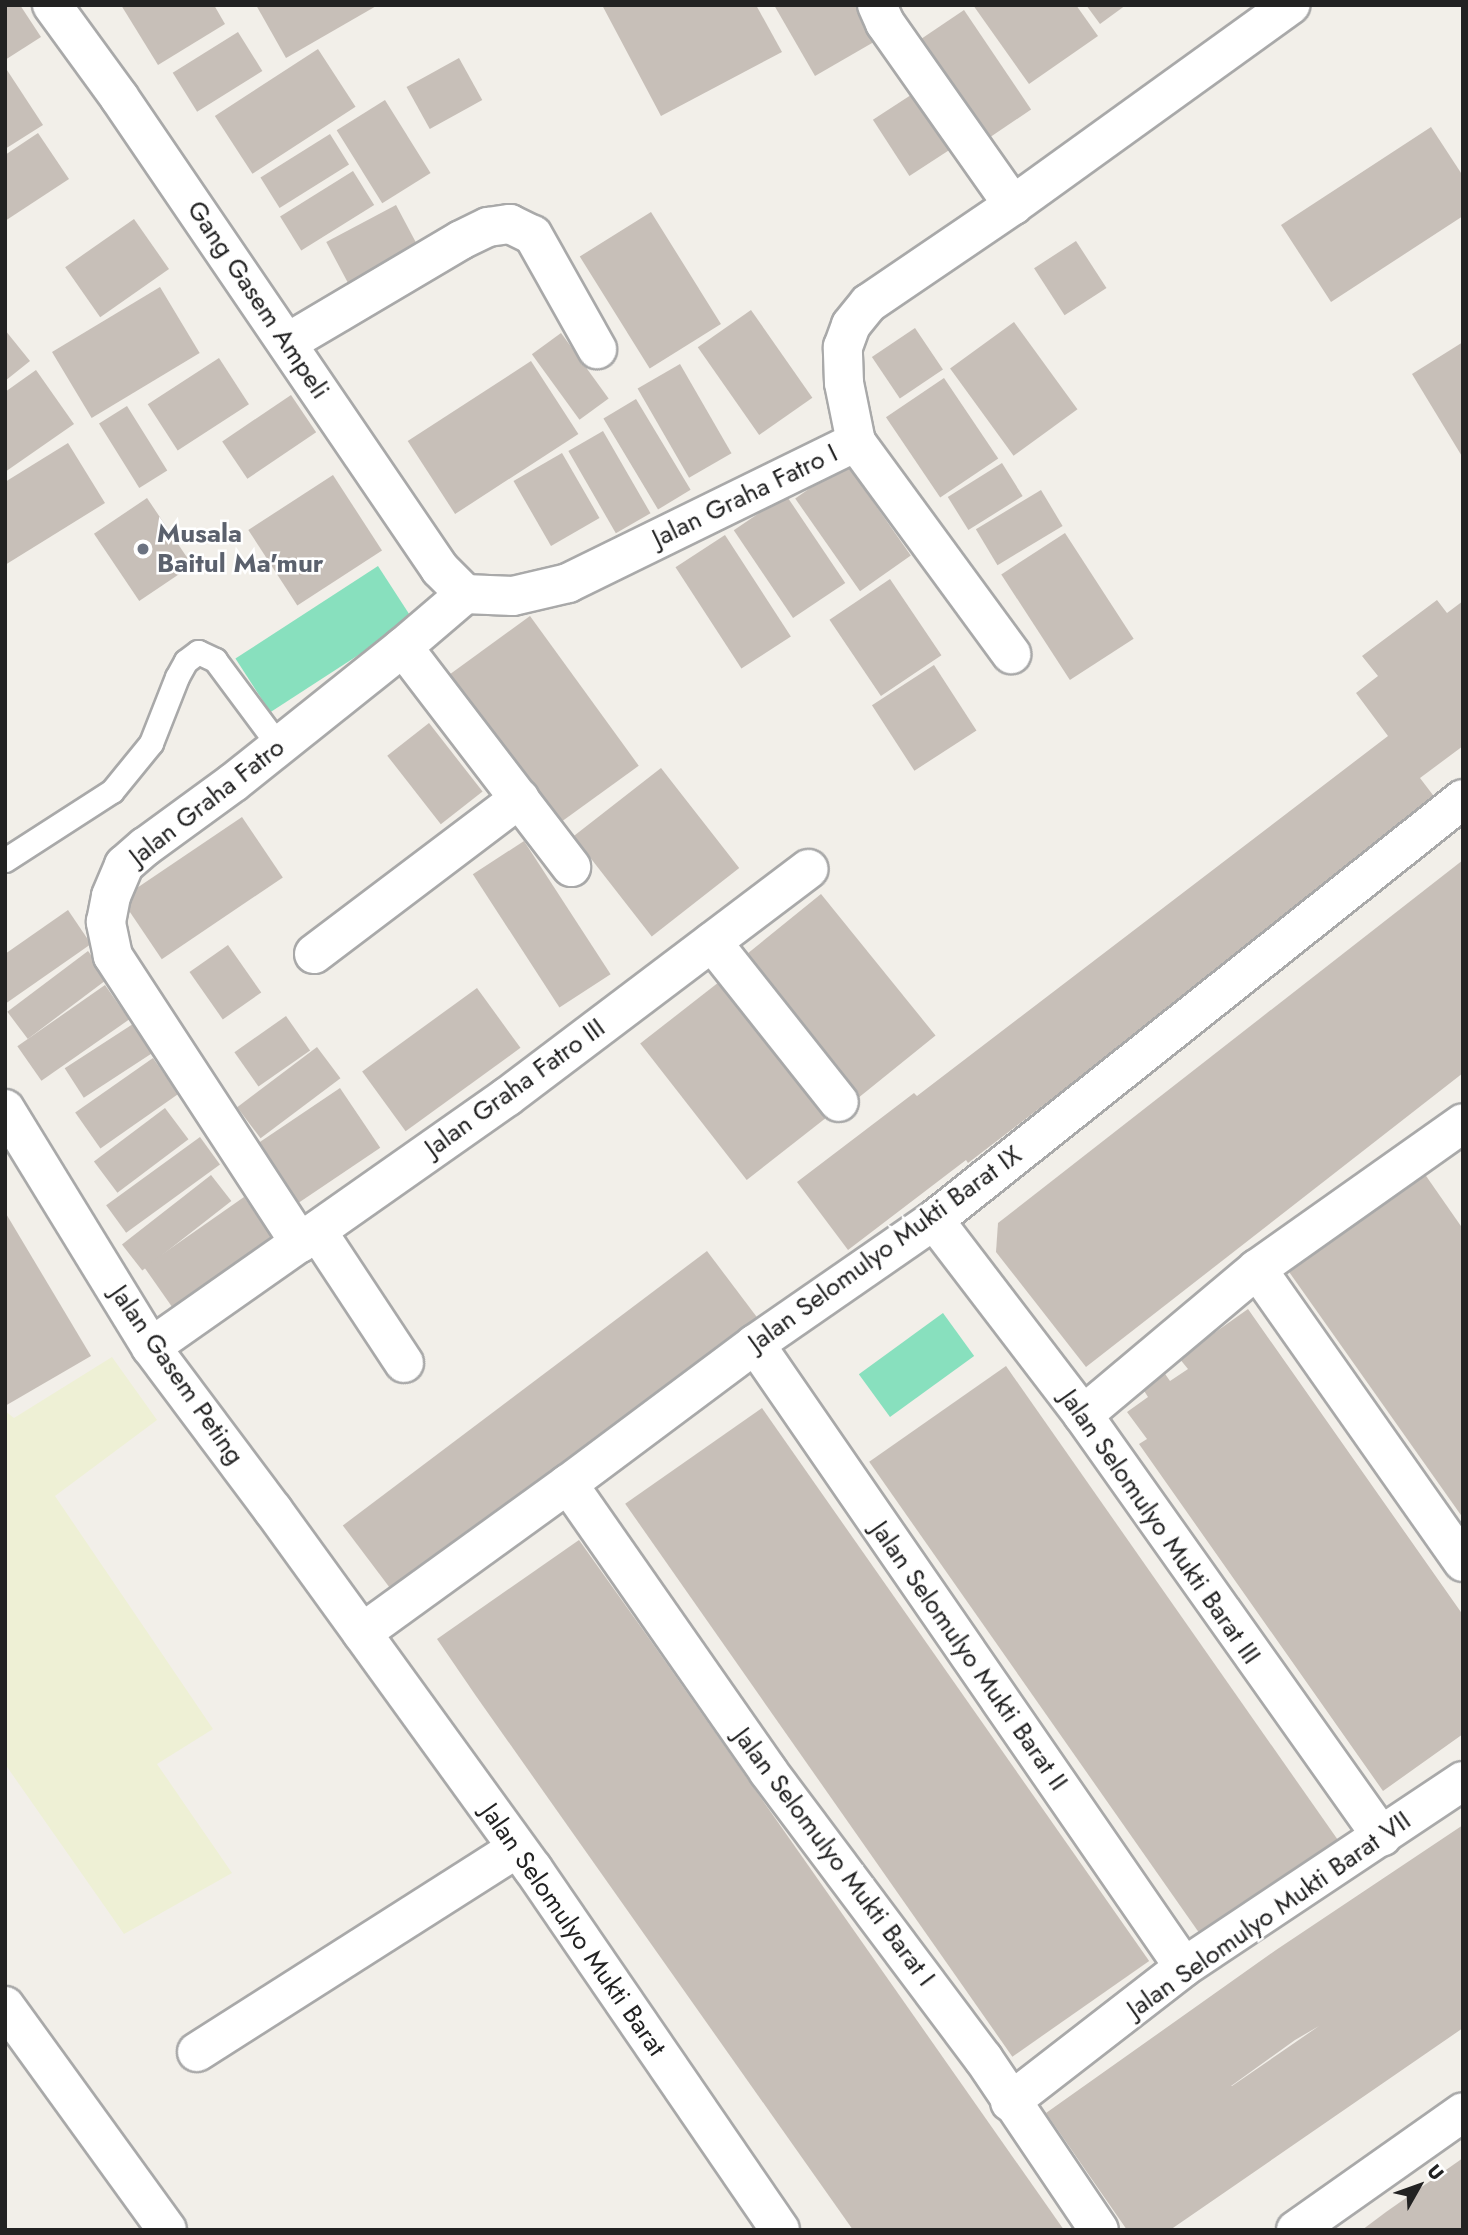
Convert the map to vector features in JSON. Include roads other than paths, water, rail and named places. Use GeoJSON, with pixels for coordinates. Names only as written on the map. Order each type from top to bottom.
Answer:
{"type":"FeatureCollection","features":[{"type":"Feature","properties":{"kind":"street","name":"Gang Gasem Ampeli"},"geometry":{"type":"LineString","coordinates":[[52,5],[120,97],[440,569],[465,594]]}},
{"type":"Feature","properties":{"kind":"street"},"geometry":{"type":"LineString","coordinates":[[877,5],[886,23],[1013,205]]}},
{"type":"Feature","properties":{"kind":"street"},"geometry":{"type":"LineString","coordinates":[[856,442],[844,383],[843,347],[851,325],[869,303],[1013,205],[1290,5]]}},
{"type":"Feature","properties":{"kind":"street"},"geometry":{"type":"LineString","coordinates":[[287,343],[461,240],[488,227],[510,224],[533,235],[597,349]]}},
{"type":"Feature","properties":{"kind":"street","name":"Jalan Graha Fatro I"},"geometry":{"type":"LineString","coordinates":[[465,594],[513,596],[568,583],[856,442],[1011,654]]}},
{"type":"Feature","properties":{"kind":"street","name":"Jalan Graha Fatro"},"geometry":{"type":"LineString","coordinates":[[308,1237],[113,956],[106,922],[111,896],[124,865],[403,648],[465,594]]}},
{"type":"Feature","properties":{"kind":"street"},"geometry":{"type":"LineString","coordinates":[[403,648],[571,867]]}},
{"type":"Feature","properties":{"kind":"street"},"geometry":{"type":"LineString","coordinates":[[314,954],[520,798]]}},
{"type":"Feature","properties":{"kind":"street","name":"Jalan Selomulyo Mukti Barat IX"},"geometry":{"type":"LineString","coordinates":[[362,1633],[755,1344],[934,1220],[1463,799]]}},
{"type":"Feature","properties":{"kind":"street","name":"Jalan Graha Fatro III"},"geometry":{"type":"LineString","coordinates":[[151,1347],[507,1097],[808,869]]}},
{"type":"Feature","properties":{"kind":"street"},"geometry":{"type":"LineString","coordinates":[[712,942],[839,1102]]}},
{"type":"Feature","properties":{"kind":"street","name":"Jalan Gasem Peting"},"geometry":{"type":"LineString","coordinates":[[5,1109],[151,1347],[362,1633]]}},
{"type":"Feature","properties":{"kind":"street"},"geometry":{"type":"LineString","coordinates":[[1083,1415],[1257,1269],[1463,1123]]}},
{"type":"Feature","properties":{"kind":"street","name":"Jalan Selomulyo Mukti Barat III"},"geometry":{"type":"LineString","coordinates":[[934,1220],[1083,1415],[1382,1837]]}},
{"type":"Feature","properties":{"kind":"street"},"geometry":{"type":"LineString","coordinates":[[308,1237],[404,1363]]}},
{"type":"Feature","properties":{"kind":"street"},"geometry":{"type":"LineString","coordinates":[[1257,1269],[1463,1562]]}},
{"type":"Feature","properties":{"kind":"street","name":"Jalan Selomulyo Mukti Barat II"},"geometry":{"type":"LineString","coordinates":[[755,1344],[1184,1967]]}},
{"type":"Feature","properties":{"kind":"street","name":"Jalan Selomulyo Mukti Barat I"},"geometry":{"type":"LineString","coordinates":[[568,1484],[768,1771],[983,2058],[1010,2102],[1099,2230]]}},
{"type":"Feature","properties":{"kind":"street","name":"Jalan Selomulyo Mukti Barat"},"geometry":{"type":"LineString","coordinates":[[362,1633],[517,1848],[780,2230]]}},
{"type":"Feature","properties":{"kind":"street","name":"Jalan Selomulyo Mukti Barat VII"},"geometry":{"type":"LineString","coordinates":[[1010,2102],[1184,1967],[1463,1781]]}},
{"type":"Feature","properties":{"kind":"street"},"geometry":{"type":"LineString","coordinates":[[197,2052],[517,1848]]}},
{"type":"Feature","properties":{"kind":"street"},"geometry":{"type":"LineString","coordinates":[[5,2006],[167,2230]]}},
{"type":"Feature","properties":{"kind":"street"},"geometry":{"type":"LineString","coordinates":[[1296,2230],[1463,2112]]}},
{"type":"Feature","properties":{"kind":"lane"},"geometry":{"type":"LineString","coordinates":[[5,860],[112,790],[151,743],[186,661],[198,652],[215,660],[279,746]]}},
{"type":"Feature","properties":{"kind":"place","name":"Musala Baitul Ma'mur"},"geometry":{"type":"Point","coordinates":[143,549]}}]}
